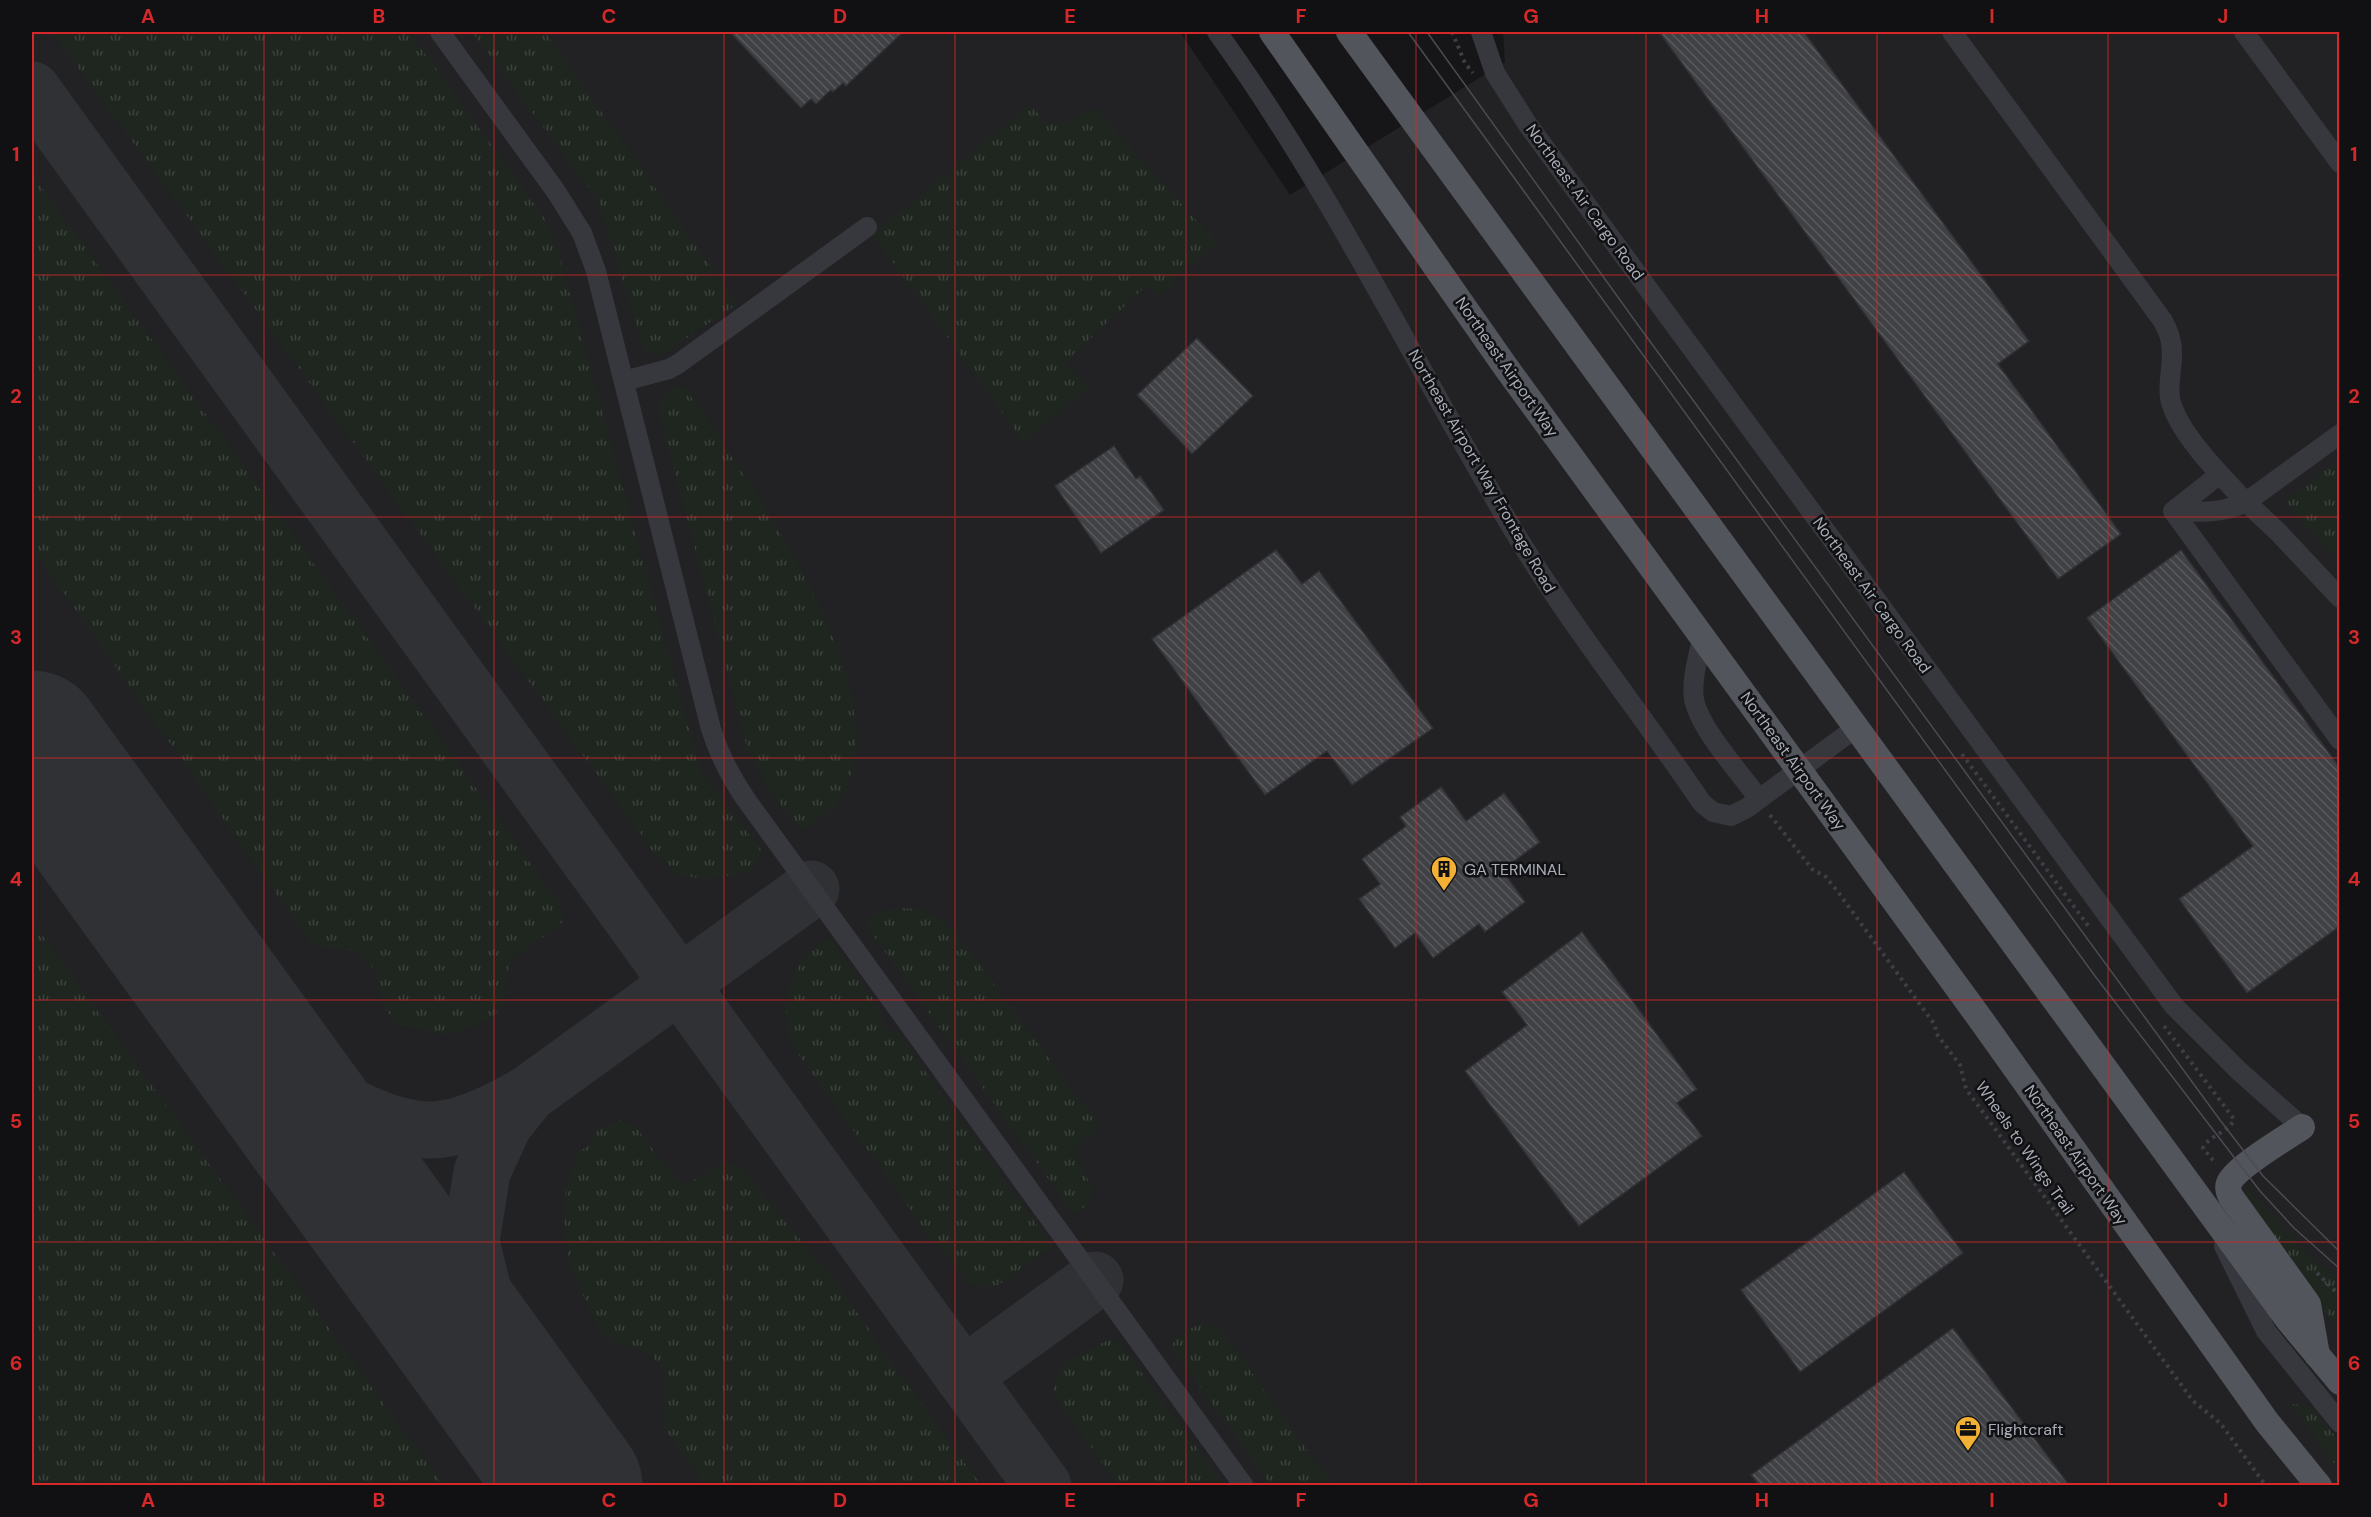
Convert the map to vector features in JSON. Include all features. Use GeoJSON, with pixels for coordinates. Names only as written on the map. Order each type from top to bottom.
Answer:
{"type":"FeatureCollection","features":[{"type":"Feature","properties":{"kind":"main road","name":"Northeast Airport Way"},"geometry":{"type":"LineString","coordinates":[[1272,32],[1505,366],[1984,1024],[2260,1412],[2319,1485]]}},
{"type":"Feature","properties":{"kind":"main road"},"geometry":{"type":"LineString","coordinates":[[1349,32],[2200,1198],[2318,1358],[2340,1382]]}},
{"type":"Feature","properties":{"kind":"main road"},"geometry":{"type":"LineString","coordinates":[[2302,1127],[2242,1168],[2230,1182],[2228,1191],[2308,1304],[2318,1358]]}},
{"type":"Feature","properties":{"kind":"street"},"geometry":{"type":"LineString","coordinates":[[440,32],[555,190],[582,233],[596,271],[711,729],[720,756],[730,775],[1244,1485]]}},
{"type":"Feature","properties":{"kind":"street","name":"Northeast Airport Way Frontage Road"},"geometry":{"type":"LineString","coordinates":[[1218,32],[1314,180],[1513,529],[1561,607],[1702,803],[1713,812],[1731,816],[1759,799],[1857,728]]}},
{"type":"Feature","properties":{"kind":"street","name":"Northeast Air Cargo Road"},"geometry":{"type":"LineString","coordinates":[[1481,32],[1495,73],[1528,124],[2174,1006],[2222,1055],[2302,1127]]}},
{"type":"Feature","properties":{"kind":"street"},"geometry":{"type":"LineString","coordinates":[[1952,32],[2163,321],[2171,339],[2170,395],[2173,409],[2181,424],[2220,474],[2340,598]]}},
{"type":"Feature","properties":{"kind":"street"},"geometry":{"type":"LineString","coordinates":[[2244,32],[2340,163]]}},
{"type":"Feature","properties":{"kind":"street"},"geometry":{"type":"LineString","coordinates":[[624,381],[669,369],[678,364],[867,227]]}},
{"type":"Feature","properties":{"kind":"street"},"geometry":{"type":"LineString","coordinates":[[2173,511],[2230,510],[2246,502],[2340,434]]}},
{"type":"Feature","properties":{"kind":"street"},"geometry":{"type":"LineString","coordinates":[[2173,511],[2220,474]]}},
{"type":"Feature","properties":{"kind":"street"},"geometry":{"type":"LineString","coordinates":[[2173,511],[2340,740]]}},
{"type":"Feature","properties":{"kind":"street"},"geometry":{"type":"LineString","coordinates":[[1702,635],[1694,692],[1695,702],[1708,729],[1759,799]]}},
{"type":"Feature","properties":{"kind":"street"},"geometry":{"type":"LineString","coordinates":[[2200,1198],[2266,1331],[2340,1424]]}},
{"type":"Feature","properties":{"kind":"path","name":"Wheels to Wings Trail"},"geometry":{"type":"LineString","coordinates":[[1775,821],[1812,869],[1826,877],[1838,891],[1935,1026],[1936,1033],[1960,1065],[1966,1089],[2193,1401],[2221,1424],[2266,1485]]}},
{"type":"Feature","properties":{"kind":"path"},"geometry":{"type":"LineString","coordinates":[[2206,1152],[2203,1148],[2205,1142],[2234,1122],[2229,1113]]}},
{"type":"Feature","properties":{"kind":"shaded area"},"geometry":{"type":"Polygon","coordinates":[[[32,32],[1180,32],[1290,195],[1505,62],[1503,32],[2339,32],[2339,1485],[32,1485],[32,32]]]}},
{"type":"Feature","properties":{"kind":"green space"},"geometry":{"type":"Polygon","coordinates":[[[52,32],[409,32],[543,216],[557,247],[701,773],[761,850],[751,871],[717,877],[689,876],[665,865],[654,853],[52,32]]]}},
{"type":"Feature","properties":{"kind":"green space"},"geometry":{"type":"Polygon","coordinates":[[[472,32],[545,32],[737,304],[666,352],[658,355],[644,350],[598,200],[472,32]]]}},
{"type":"Feature","properties":{"kind":"green space"},"geometry":{"type":"Polygon","coordinates":[[[1029,105],[1049,123],[1066,123],[1094,108],[1216,242],[1158,297],[1147,285],[1065,362],[1089,388],[1023,441],[873,235],[1029,105]]]}},
{"type":"Feature","properties":{"kind":"green space"},"geometry":{"type":"Polygon","coordinates":[[[32,174],[559,903],[563,918],[561,925],[510,959],[503,1002],[495,1016],[447,1035],[396,1023],[383,1006],[377,973],[358,951],[313,946],[32,548],[32,174]]]}},
{"type":"Feature","properties":{"kind":"green space"},"geometry":{"type":"Polygon","coordinates":[[[676,386],[686,389],[779,531],[811,590],[837,650],[853,707],[854,759],[837,803],[825,815],[800,829],[775,797],[749,755],[658,407],[665,395],[676,386]]]}},
{"type":"Feature","properties":{"kind":"green space"},"geometry":{"type":"Polygon","coordinates":[[[2339,460],[2339,562],[2284,501],[2339,460]]]}},
{"type":"Feature","properties":{"kind":"green space"},"geometry":{"type":"Polygon","coordinates":[[[897,908],[921,909],[953,929],[1095,1121],[1099,1129],[1071,1151],[1085,1172],[1092,1192],[1085,1207],[1073,1213],[865,924],[876,914],[897,908]]]}},
{"type":"Feature","properties":{"kind":"green space"},"geometry":{"type":"Polygon","coordinates":[[[32,921],[443,1485],[32,1485],[32,921]]]}},
{"type":"Feature","properties":{"kind":"green space"},"geometry":{"type":"Polygon","coordinates":[[[830,939],[883,1013],[881,1021],[887,1030],[897,1032],[1052,1246],[998,1285],[982,1287],[970,1283],[936,1245],[791,1044],[786,1013],[791,984],[805,958],[816,947],[830,939]]]}},
{"type":"Feature","properties":{"kind":"green space"},"geometry":{"type":"Polygon","coordinates":[[[620,1120],[638,1130],[676,1180],[686,1185],[723,1161],[742,1169],[841,1289],[902,1378],[981,1485],[707,1485],[664,1428],[665,1373],[652,1355],[639,1348],[615,1344],[597,1325],[574,1275],[564,1240],[566,1187],[579,1151],[591,1145],[597,1130],[620,1120]]]}},
{"type":"Feature","properties":{"kind":"green space"},"geometry":{"type":"Polygon","coordinates":[[[2246,1188],[2318,1264],[2339,1279],[2339,1330],[2248,1204],[2245,1195],[2246,1188]]]}},
{"type":"Feature","properties":{"kind":"green space"},"geometry":{"type":"Polygon","coordinates":[[[1201,1324],[1217,1328],[1227,1338],[1332,1485],[1271,1485],[1171,1347],[1180,1335],[1201,1324]]]}},
{"type":"Feature","properties":{"kind":"green space"},"geometry":{"type":"Polygon","coordinates":[[[1112,1338],[1119,1342],[1224,1485],[1118,1485],[1053,1394],[1057,1375],[1071,1359],[1112,1338]]]}},
{"type":"Feature","properties":{"kind":"green space"},"geometry":{"type":"Polygon","coordinates":[[[2292,1404],[2310,1406],[2339,1441],[2339,1470],[2292,1404]]]}},
{"type":"Feature","properties":{"kind":"building"},"geometry":{"type":"Polygon","coordinates":[[[730,32],[903,32],[846,86],[843,83],[833,92],[831,90],[816,104],[811,99],[801,108],[730,32]]]}},
{"type":"Feature","properties":{"kind":"building"},"geometry":{"type":"Polygon","coordinates":[[[1659,32],[1804,32],[2029,341],[1998,364],[2121,534],[2058,579],[1659,32]]]}},
{"type":"Feature","properties":{"kind":"building"},"geometry":{"type":"Polygon","coordinates":[[[1197,338],[1253,396],[1192,454],[1137,395],[1197,338]]]}},
{"type":"Feature","properties":{"kind":"building"},"geometry":{"type":"Polygon","coordinates":[[[1114,446],[1136,479],[1140,476],[1164,510],[1101,553],[1055,486],[1114,446]]]}},
{"type":"Feature","properties":{"kind":"building"},"geometry":{"type":"Polygon","coordinates":[[[1276,550],[1302,584],[1319,571],[1433,728],[1352,785],[1327,751],[1265,795],[1152,639],[1276,550]]]}},
{"type":"Feature","properties":{"kind":"building"},"geometry":{"type":"Polygon","coordinates":[[[2181,550],[2340,768],[2340,926],[2247,993],[2179,899],[2253,846],[2087,618],[2181,550]]]}},
{"type":"Feature","properties":{"kind":"building"},"geometry":{"type":"Polygon","coordinates":[[[1441,787],[1466,821],[1504,793],[1540,842],[1502,870],[1525,902],[1485,932],[1479,924],[1433,958],[1415,933],[1395,948],[1359,899],[1380,884],[1362,859],[1406,826],[1400,817],[1441,787]]]}},
{"type":"Feature","properties":{"kind":"building"},"geometry":{"type":"Polygon","coordinates":[[[1582,932],[1697,1089],[1677,1103],[1702,1136],[1579,1226],[1465,1071],[1527,1025],[1502,992],[1582,932]]]}},
{"type":"Feature","properties":{"kind":"building"},"geometry":{"type":"Polygon","coordinates":[[[1904,1172],[1963,1253],[1800,1372],[1741,1290],[1904,1172]]]}},
{"type":"Feature","properties":{"kind":"building"},"geometry":{"type":"Polygon","coordinates":[[[1953,1328],[2069,1485],[1759,1485],[1751,1475],[1953,1328]]]}},
{"type":"Feature","properties":{"kind":"taxiway"},"geometry":{"type":"LineString","coordinates":[[32,90],[1043,1486]]}},
{"type":"Feature","properties":{"kind":"taxiway"},"geometry":{"type":"LineString","coordinates":[[257,1051],[346,1105],[396,1125],[420,1129],[443,1129],[466,1124],[528,1094],[811,889]]}},
{"type":"Feature","properties":{"kind":"taxiway"},"geometry":{"type":"LineString","coordinates":[[520,1414],[488,1312],[471,1241],[482,1172],[504,1124],[528,1094]]}},
{"type":"Feature","properties":{"kind":"taxiway"},"geometry":{"type":"LineString","coordinates":[[963,1376],[1095,1280]]}},
{"type":"Feature","properties":{"kind":"runway"},"geometry":{"type":"LineString","coordinates":[[32,741],[572,1486]]}},
{"type":"Feature","properties":{"kind":"tram line"},"geometry":{"type":"LineString","coordinates":[[1408,32],[2095,976],[2260,1191],[2294,1228],[2340,1269]]}},
{"type":"Feature","properties":{"kind":"tram line"},"geometry":{"type":"LineString","coordinates":[[1427,32],[1638,325],[2220,1120],[2263,1176],[2340,1252]]}},
{"type":"Feature","properties":{"kind":"place","name":"GA TERMINAL"},"geometry":{"type":"Point","coordinates":[1444,892]}},
{"type":"Feature","properties":{"kind":"place","name":"Flightcraft"},"geometry":{"type":"Point","coordinates":[1968,1452]}}]}
